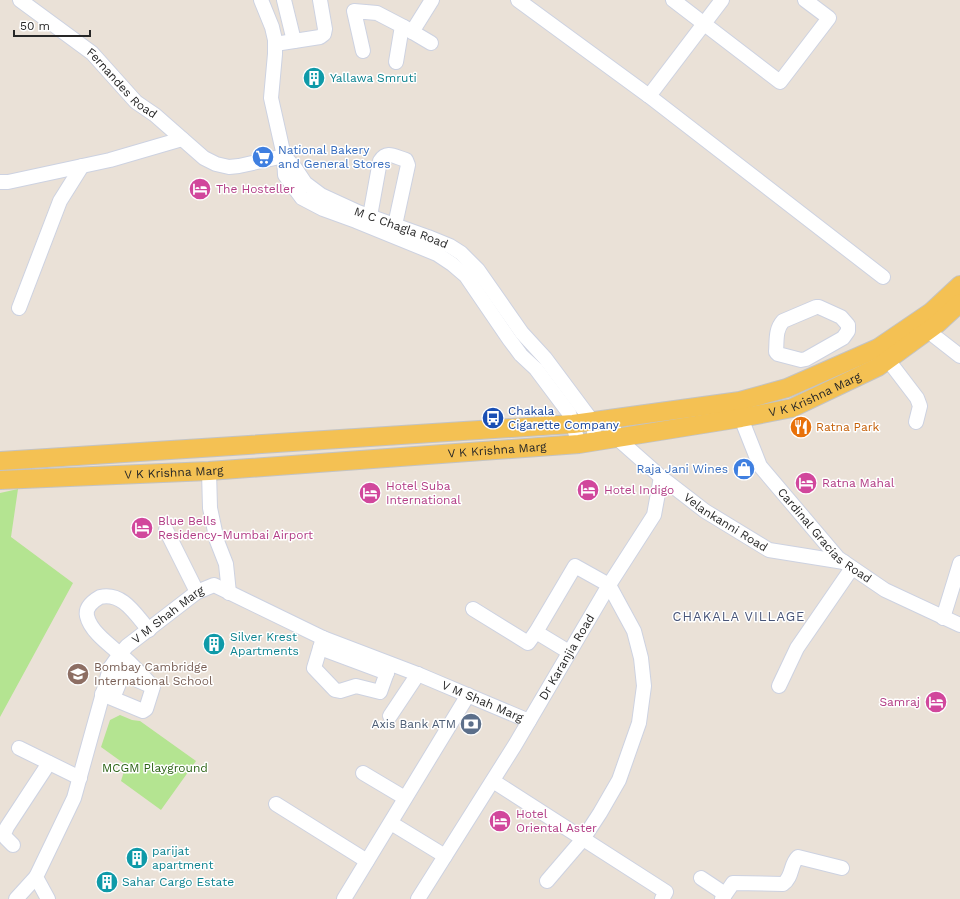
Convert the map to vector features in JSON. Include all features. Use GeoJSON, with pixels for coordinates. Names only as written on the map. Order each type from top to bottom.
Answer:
{"type":"FeatureCollection","features":[{"type":"Feature","properties":{"kind":"main road","name":"V K Krishna Marg"},"geometry":{"type":"LineString","coordinates":[[0,480],[209,471],[587,443],[618,439],[740,410],[878,348],[931,312],[960,285]]}},
{"type":"Feature","properties":{"kind":"main road","name":"V K Krishna Marg"},"geometry":{"type":"LineString","coordinates":[[0,461],[573,424],[610,419],[740,410],[792,408],[878,367],[928,331],[960,303]]}},
{"type":"Feature","properties":{"kind":"street","name":"Fernandes Road"},"geometry":{"type":"LineString","coordinates":[[20,0],[92,53],[136,102],[155,115],[204,158],[216,164],[229,167],[284,156]]}},
{"type":"Feature","properties":{"kind":"street","name":"M C Chagla Road"},"geometry":{"type":"LineString","coordinates":[[261,0],[272,27],[275,44],[276,54],[271,98],[284,156],[295,168],[305,183],[331,200],[381,221],[440,242],[455,257],[470,261],[476,279],[522,334],[545,358],[592,421],[587,443]]}},
{"type":"Feature","properties":{"kind":"street"},"geometry":{"type":"LineString","coordinates":[[284,0],[294,41]]}},
{"type":"Feature","properties":{"kind":"street"},"geometry":{"type":"LineString","coordinates":[[275,44],[320,37],[324,34],[325,29],[320,0]]}},
{"type":"Feature","properties":{"kind":"street"},"geometry":{"type":"LineString","coordinates":[[396,62],[407,29],[432,0]]}},
{"type":"Feature","properties":{"kind":"street"},"geometry":{"type":"LineString","coordinates":[[518,0],[649,96],[883,277]]}},
{"type":"Feature","properties":{"kind":"street"},"geometry":{"type":"LineString","coordinates":[[673,0],[780,82],[829,18],[805,0]]}},
{"type":"Feature","properties":{"kind":"street"},"geometry":{"type":"LineString","coordinates":[[649,96],[722,0]]}},
{"type":"Feature","properties":{"kind":"street"},"geometry":{"type":"LineString","coordinates":[[350,5],[377,13],[432,43]]}},
{"type":"Feature","properties":{"kind":"street"},"geometry":{"type":"LineString","coordinates":[[350,5],[363,51]]}},
{"type":"Feature","properties":{"kind":"street"},"geometry":{"type":"LineString","coordinates":[[0,182],[8,182],[110,160],[182,140]]}},
{"type":"Feature","properties":{"kind":"street"},"geometry":{"type":"LineString","coordinates":[[19,308],[60,201],[82,166]]}},
{"type":"Feature","properties":{"kind":"street"},"geometry":{"type":"LineString","coordinates":[[381,221],[426,249],[455,257]]}},
{"type":"Feature","properties":{"kind":"street"},"geometry":{"type":"LineString","coordinates":[[476,279],[509,339],[521,355],[536,369],[570,413],[573,424],[587,443]]}},
{"type":"Feature","properties":{"kind":"street"},"geometry":{"type":"LineString","coordinates":[[816,307],[841,317],[848,325],[847,334],[844,338],[818,352],[803,360],[778,354],[776,352],[777,329],[782,321],[816,307]]}},
{"type":"Feature","properties":{"kind":"street"},"geometry":{"type":"LineString","coordinates":[[928,331],[960,356]]}},
{"type":"Feature","properties":{"kind":"street"},"geometry":{"type":"LineString","coordinates":[[839,341],[849,361]]}},
{"type":"Feature","properties":{"kind":"street"},"geometry":{"type":"LineString","coordinates":[[818,352],[827,370]]}},
{"type":"Feature","properties":{"kind":"street"},"geometry":{"type":"LineString","coordinates":[[888,360],[917,398],[920,406],[916,422]]}},
{"type":"Feature","properties":{"kind":"street","name":"Cardinal Gracias Road"},"geometry":{"type":"LineString","coordinates":[[740,410],[760,466],[838,558],[885,590],[960,625]]}},
{"type":"Feature","properties":{"kind":"street"},"geometry":{"type":"LineString","coordinates":[[610,419],[618,439],[661,478]]}},
{"type":"Feature","properties":{"kind":"street"},"geometry":{"type":"LineString","coordinates":[[209,471],[210,508],[216,541],[226,564],[229,593]]}},
{"type":"Feature","properties":{"kind":"street","name":"Velankanni Road"},"geometry":{"type":"LineString","coordinates":[[661,478],[705,511],[769,550],[848,565]]}},
{"type":"Feature","properties":{"kind":"street","name":"Dr Karanjia Road"},"geometry":{"type":"LineString","coordinates":[[418,899],[530,721],[609,585],[654,516],[661,478]]}},
{"type":"Feature","properties":{"kind":"street"},"geometry":{"type":"LineString","coordinates":[[166,530],[197,592]]}},
{"type":"Feature","properties":{"kind":"street"},"geometry":{"type":"LineString","coordinates":[[779,686],[797,648],[848,565]]}},
{"type":"Feature","properties":{"kind":"street"},"geometry":{"type":"LineString","coordinates":[[472,610],[528,643],[575,566],[609,585],[634,631],[641,658],[644,686],[639,723],[619,780],[600,813],[583,839],[547,881]]}},
{"type":"Feature","properties":{"kind":"street"},"geometry":{"type":"LineString","coordinates":[[943,618],[959,571]]}},
{"type":"Feature","properties":{"kind":"street","name":"V M Shah Marg"},"geometry":{"type":"LineString","coordinates":[[16,899],[36,877],[74,798],[108,696],[110,668],[127,646],[197,592],[214,585],[321,643],[388,669],[418,674],[530,721]]}},
{"type":"Feature","properties":{"kind":"street"},"geometry":{"type":"LineString","coordinates":[[149,630],[121,599],[103,596],[96,599],[89,605],[86,615],[90,624],[102,638],[153,687]]}},
{"type":"Feature","properties":{"kind":"street"},"geometry":{"type":"LineString","coordinates":[[536,632],[570,652]]}},
{"type":"Feature","properties":{"kind":"street"},"geometry":{"type":"LineString","coordinates":[[321,643],[314,668],[335,690],[340,691],[357,686],[380,692],[388,669]]}},
{"type":"Feature","properties":{"kind":"street"},"geometry":{"type":"LineString","coordinates":[[110,668],[151,686],[152,690],[146,709],[143,710],[108,696],[122,674]]}},
{"type":"Feature","properties":{"kind":"street"},"geometry":{"type":"LineString","coordinates":[[390,716],[418,674]]}},
{"type":"Feature","properties":{"kind":"street"},"geometry":{"type":"LineString","coordinates":[[344,899],[468,695]]}},
{"type":"Feature","properties":{"kind":"street"},"geometry":{"type":"LineString","coordinates":[[19,748],[80,778]]}},
{"type":"Feature","properties":{"kind":"street"},"geometry":{"type":"LineString","coordinates":[[13,845],[4,834],[7,827],[49,763]]}},
{"type":"Feature","properties":{"kind":"street"},"geometry":{"type":"LineString","coordinates":[[363,772],[405,798]]}},
{"type":"Feature","properties":{"kind":"street"},"geometry":{"type":"LineString","coordinates":[[493,781],[583,839],[668,897]]}},
{"type":"Feature","properties":{"kind":"street"},"geometry":{"type":"LineString","coordinates":[[276,804],[367,861]]}},
{"type":"Feature","properties":{"kind":"street"},"geometry":{"type":"LineString","coordinates":[[391,823],[445,856]]}},
{"type":"Feature","properties":{"kind":"street"},"geometry":{"type":"LineString","coordinates":[[701,878],[724,897],[733,883],[783,884],[788,881],[795,860],[798,857],[842,868]]}},
{"type":"Feature","properties":{"kind":"street"},"geometry":{"type":"LineString","coordinates":[[36,877],[48,899]]}},
{"type":"Feature","properties":{"kind":"green space"},"geometry":{"type":"Polygon","coordinates":[[[18,489],[11,537],[73,583],[0,717],[0,493],[18,489]]]}},
{"type":"Feature","properties":{"kind":"green space","name":"MCGM Playground"},"geometry":{"type":"Polygon","coordinates":[[[120,715],[132,720],[140,721],[196,761],[161,810],[121,781],[126,765],[101,747],[110,720],[120,715]]]}},
{"type":"Feature","properties":{"kind":"place","name":"Yallawa Smruti"},"geometry":{"type":"Point","coordinates":[314,78]}},
{"type":"Feature","properties":{"kind":"place","name":"National Bakery and General Stores"},"geometry":{"type":"Point","coordinates":[263,157]}},
{"type":"Feature","properties":{"kind":"place","name":"The Hosteller"},"geometry":{"type":"Point","coordinates":[200,189]}},
{"type":"Feature","properties":{"kind":"place","name":"Chakala Cigarette Company"},"geometry":{"type":"Point","coordinates":[493,418]}},
{"type":"Feature","properties":{"kind":"place","name":"Ratna Park"},"geometry":{"type":"Point","coordinates":[801,427]}},
{"type":"Feature","properties":{"kind":"place","name":"Raja Jani Wines"},"geometry":{"type":"Point","coordinates":[744,469]}},
{"type":"Feature","properties":{"kind":"place","name":"Ratna Mahal"},"geometry":{"type":"Point","coordinates":[806,483]}},
{"type":"Feature","properties":{"kind":"place","name":"Hotel Indigo"},"geometry":{"type":"Point","coordinates":[588,490]}},
{"type":"Feature","properties":{"kind":"place","name":"Hotel Suba International"},"geometry":{"type":"Point","coordinates":[370,493]}},
{"type":"Feature","properties":{"kind":"place","name":"Blue Bells Residency-Mumbai Airport"},"geometry":{"type":"Point","coordinates":[142,528]}},
{"type":"Feature","properties":{"kind":"place","name":"Silver Krest Apartments"},"geometry":{"type":"Point","coordinates":[214,644]}},
{"type":"Feature","properties":{"kind":"place","name":"Bombay Cambridge International School"},"geometry":{"type":"Point","coordinates":[78,674]}},
{"type":"Feature","properties":{"kind":"place","name":"Samraj"},"geometry":{"type":"Point","coordinates":[936,702]}},
{"type":"Feature","properties":{"kind":"place","name":"Axis Bank ATM"},"geometry":{"type":"Point","coordinates":[471,724]}},
{"type":"Feature","properties":{"kind":"place","name":"Hotel Oriental Aster"},"geometry":{"type":"Point","coordinates":[500,821]}},
{"type":"Feature","properties":{"kind":"place","name":"parijat apartment"},"geometry":{"type":"Point","coordinates":[137,858]}},
{"type":"Feature","properties":{"kind":"place","name":"Sahar Cargo Estate"},"geometry":{"type":"Point","coordinates":[107,882]}},
{"type":"Feature","properties":{"kind":"district","name":"CHAKALA VILLAGE"},"geometry":{"type":"Point","coordinates":[739,616]}}]}
